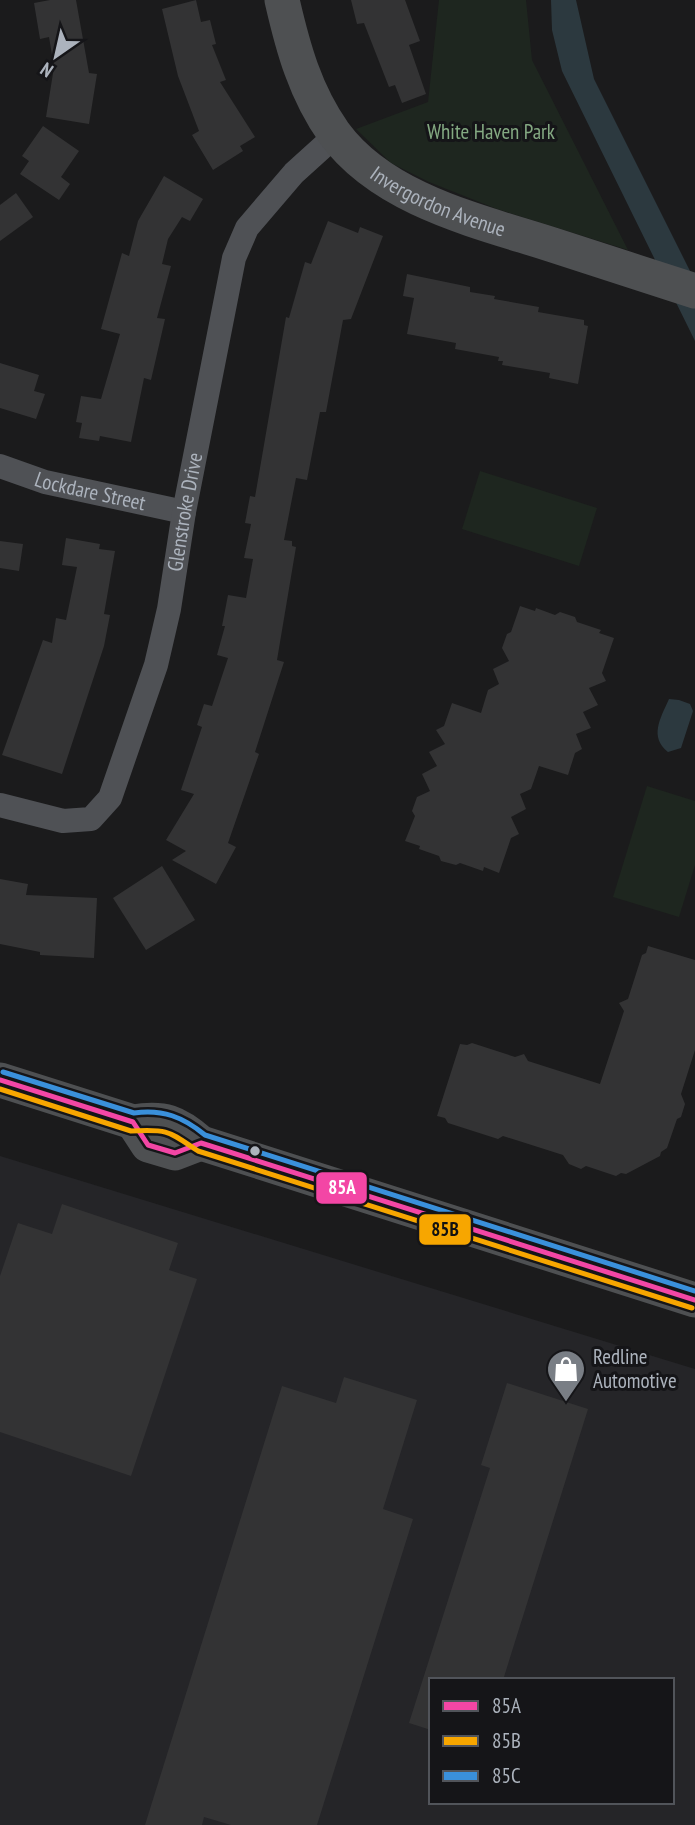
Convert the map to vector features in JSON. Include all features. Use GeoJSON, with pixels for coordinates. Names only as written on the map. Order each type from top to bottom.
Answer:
{"type":"FeatureCollection","features":[{"type":"Feature","properties":{"kind":"main road","name":"Invergordon Avenue"},"geometry":{"type":"LineString","coordinates":[[282,0],[296,58],[307,87],[336,135],[379,175],[408,192],[466,217],[695,291]]}},
{"type":"Feature","properties":{"kind":"main road"},"geometry":{"type":"LineString","coordinates":[[0,1080],[133,1122],[148,1145],[175,1153],[201,1143],[695,1300]]}},
{"type":"Feature","properties":{"kind":"street","name":"Glenstroke Drive"},"geometry":{"type":"LineString","coordinates":[[0,804],[63,821],[91,819],[110,798],[156,665],[169,609],[184,512],[234,258],[247,228],[294,173],[336,135]]}},
{"type":"Feature","properties":{"kind":"street","name":"Lockdare Street"},"geometry":{"type":"LineString","coordinates":[[0,466],[45,482],[184,512]]}},
{"type":"Feature","properties":{"kind":"shaded area"},"geometry":{"type":"Polygon","coordinates":[[[551,0],[576,0],[594,79],[695,281],[695,341],[562,71],[552,30],[551,0]]]}},
{"type":"Feature","properties":{"kind":"shaded area"},"geometry":{"type":"Polygon","coordinates":[[[669,699],[690,704],[693,711],[681,748],[668,752],[659,740],[658,727],[669,699]]]}},
{"type":"Feature","properties":{"kind":"shaded area"},"geometry":{"type":"Polygon","coordinates":[[[0,1156],[695,1369],[695,1825],[0,1825],[0,1156]]]}},
{"type":"Feature","properties":{"kind":"green space","name":"White Haven Park"},"geometry":{"type":"Polygon","coordinates":[[[439,0],[526,0],[532,60],[628,250],[497,209],[429,182],[391,163],[356,129],[428,102],[439,0]]]}},
{"type":"Feature","properties":{"kind":"green space"},"geometry":{"type":"Polygon","coordinates":[[[480,471],[597,508],[579,566],[462,529],[480,471]]]}},
{"type":"Feature","properties":{"kind":"green space"},"geometry":{"type":"Polygon","coordinates":[[[647,786],[695,801],[695,865],[679,917],[613,897],[647,786]]]}},
{"type":"Feature","properties":{"kind":"building"},"geometry":{"type":"Polygon","coordinates":[[[76,0],[89,73],[97,74],[89,124],[46,117],[54,67],[49,37],[40,39],[34,3],[76,0]]]}},
{"type":"Feature","properties":{"kind":"building"},"geometry":{"type":"Polygon","coordinates":[[[196,0],[201,22],[210,20],[216,44],[212,45],[226,80],[220,82],[255,137],[240,146],[243,151],[213,170],[192,135],[199,131],[178,76],[162,9],[196,0]]]}},
{"type":"Feature","properties":{"kind":"building"},"geometry":{"type":"Polygon","coordinates":[[[351,0],[405,0],[420,41],[409,45],[426,94],[402,103],[395,85],[389,87],[364,23],[357,24],[351,0]]]}},
{"type":"Feature","properties":{"kind":"building"},"geometry":{"type":"Polygon","coordinates":[[[43,126],[79,151],[61,177],[70,184],[59,200],[20,174],[29,161],[22,156],[43,126]]]}},
{"type":"Feature","properties":{"kind":"building"},"geometry":{"type":"Polygon","coordinates":[[[164,176],[203,199],[190,221],[182,217],[168,239],[162,264],[171,266],[157,318],[165,319],[151,380],[144,378],[131,442],[100,436],[99,441],[79,438],[82,423],[76,422],[81,396],[101,399],[120,334],[101,329],[122,253],[129,256],[138,221],[164,176]]]}},
{"type":"Feature","properties":{"kind":"building"},"geometry":{"type":"Polygon","coordinates":[[[16,193],[33,217],[0,241],[0,205],[16,193]]]}},
{"type":"Feature","properties":{"kind":"building"},"geometry":{"type":"Polygon","coordinates":[[[328,221],[358,233],[360,227],[383,236],[351,319],[343,320],[326,412],[320,412],[307,480],[296,478],[284,540],[292,541],[292,546],[296,547],[277,660],[284,662],[255,752],[259,754],[228,843],[236,847],[216,884],[172,860],[186,851],[166,840],[194,794],[181,790],[202,727],[197,725],[204,704],[212,706],[228,658],[217,655],[225,626],[222,626],[228,595],[246,598],[253,559],[244,558],[251,524],[245,523],[250,496],[255,497],[286,317],[289,318],[305,262],[311,264],[328,221]]]}},
{"type":"Feature","properties":{"kind":"building"},"geometry":{"type":"Polygon","coordinates":[[[407,274],[470,287],[470,292],[495,296],[494,299],[539,307],[538,312],[584,320],[584,325],[588,326],[578,384],[549,378],[550,373],[502,365],[503,361],[498,361],[499,357],[455,349],[456,343],[407,334],[414,298],[403,296],[407,274]]]}},
{"type":"Feature","properties":{"kind":"building"},"geometry":{"type":"Polygon","coordinates":[[[0,363],[39,375],[34,391],[45,394],[36,419],[0,408],[0,363]]]}},
{"type":"Feature","properties":{"kind":"building"},"geometry":{"type":"Polygon","coordinates":[[[66,538],[100,544],[99,549],[115,551],[104,614],[110,615],[104,646],[62,774],[2,755],[43,640],[52,643],[56,618],[66,620],[77,567],[62,565],[66,538]]]}},
{"type":"Feature","properties":{"kind":"building"},"geometry":{"type":"Polygon","coordinates":[[[0,541],[23,544],[19,571],[0,568],[0,541]]]}},
{"type":"Feature","properties":{"kind":"building"},"geometry":{"type":"Polygon","coordinates":[[[520,606],[575,617],[577,622],[601,630],[599,633],[614,638],[602,673],[606,681],[589,688],[598,705],[583,712],[591,728],[576,734],[582,749],[575,753],[568,775],[539,766],[531,789],[520,794],[526,809],[511,817],[519,834],[511,838],[499,873],[484,867],[483,871],[460,863],[456,865],[441,861],[439,856],[405,841],[415,816],[412,811],[417,797],[430,791],[422,774],[437,766],[429,752],[445,744],[436,730],[444,726],[452,703],[481,713],[488,690],[499,684],[493,669],[509,661],[502,648],[520,606]]]}},
{"type":"Feature","properties":{"kind":"building"},"geometry":{"type":"Polygon","coordinates":[[[162,866],[195,920],[146,950],[113,898],[162,866]]]}},
{"type":"Feature","properties":{"kind":"building"},"geometry":{"type":"Polygon","coordinates":[[[0,879],[28,884],[26,895],[97,898],[94,958],[40,955],[40,952],[0,944],[0,879]]]}},
{"type":"Feature","properties":{"kind":"building"},"geometry":{"type":"Polygon","coordinates":[[[648,946],[695,960],[695,1050],[681,1094],[685,1104],[681,1117],[677,1119],[667,1148],[660,1156],[626,1174],[616,1176],[586,1166],[581,1169],[569,1164],[563,1155],[503,1136],[498,1139],[448,1123],[445,1118],[437,1116],[460,1044],[472,1043],[515,1057],[524,1054],[528,1061],[600,1084],[624,1011],[619,1003],[628,999],[642,955],[646,953],[648,946]]]}},
{"type":"Feature","properties":{"kind":"building"},"geometry":{"type":"Polygon","coordinates":[[[62,1204],[178,1243],[169,1270],[197,1279],[131,1476],[0,1432],[0,1276],[18,1223],[52,1234],[62,1204]]]}},
{"type":"Feature","properties":{"kind":"building"},"geometry":{"type":"Polygon","coordinates":[[[344,1377],[417,1400],[383,1509],[413,1519],[317,1825],[231,1825],[204,1817],[202,1825],[145,1825],[282,1386],[336,1403],[344,1377]]]}},
{"type":"Feature","properties":{"kind":"building"},"geometry":{"type":"Polygon","coordinates":[[[507,1383],[588,1409],[504,1678],[429,1678],[429,1729],[409,1723],[490,1468],[481,1465],[507,1383]]]}},
{"type":"Feature","properties":{"kind":"transit line","name":"85C"},"geometry":{"type":"LineString","coordinates":[[3,1072],[134,1113],[163,1113],[189,1123],[205,1135],[695,1291]]}},
{"type":"Feature","properties":{"kind":"transit line","name":"85A"},"geometry":{"type":"LineString","coordinates":[[0,1080],[133,1122],[148,1145],[175,1153],[201,1143],[695,1300]]}},
{"type":"Feature","properties":{"kind":"transit line","name":"85B"},"geometry":{"type":"LineString","coordinates":[[0,1089],[131,1131],[153,1130],[168,1133],[198,1151],[692,1308]]}},
{"type":"Feature","properties":{"kind":"place","name":"Redline Automotive"},"geometry":{"type":"Point","coordinates":[566,1403]}}]}
